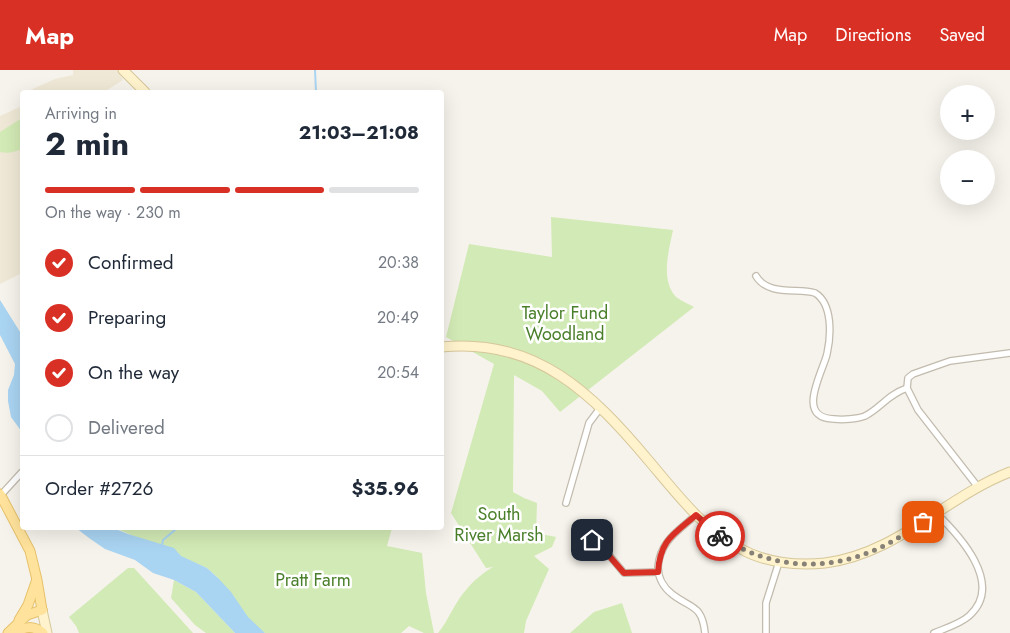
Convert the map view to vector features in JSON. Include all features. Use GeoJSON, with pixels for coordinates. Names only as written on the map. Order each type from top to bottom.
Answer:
{"type":"FeatureCollection","features":[{"type":"Feature","properties":{"kind":"main road"},"geometry":{"type":"LineString","coordinates":[[0,494],[30,551],[42,610]]}},
{"type":"Feature","properties":{"kind":"main road"},"geometry":{"type":"LineString","coordinates":[[12,633],[28,605],[37,580]]}},
{"type":"Feature","properties":{"kind":"main road"},"geometry":{"type":"LineString","coordinates":[[19,620],[26,615],[42,610]]}},
{"type":"Feature","properties":{"kind":"main road"},"geometry":{"type":"LineString","coordinates":[[12,633],[42,610]]}},
{"type":"Feature","properties":{"kind":"main road"},"geometry":{"type":"LineString","coordinates":[[12,633],[29,627],[45,633]]}},
{"type":"Feature","properties":{"kind":"street"},"geometry":{"type":"LineString","coordinates":[[123,70],[144,90]]}},
{"type":"Feature","properties":{"kind":"street"},"geometry":{"type":"LineString","coordinates":[[756,276],[758,280],[776,289],[818,294],[826,306],[828,314],[828,344],[813,397],[816,410],[822,418],[836,419],[865,416],[890,395],[906,388]]}},
{"type":"Feature","properties":{"kind":"street"},"geometry":{"type":"LineString","coordinates":[[444,348],[488,347],[524,356],[554,371],[584,392],[601,407],[696,515],[715,532],[742,550],[780,562],[796,564],[826,563],[858,556],[892,542],[978,487],[1010,472]]}},
{"type":"Feature","properties":{"kind":"street"},"geometry":{"type":"LineString","coordinates":[[978,487],[918,410],[906,388],[908,378],[913,374],[942,363],[1010,353]]}},
{"type":"Feature","properties":{"kind":"street"},"geometry":{"type":"LineString","coordinates":[[566,503],[590,423],[601,407]]}},
{"type":"Feature","properties":{"kind":"street"},"geometry":{"type":"LineString","coordinates":[[0,494],[20,474]]}},
{"type":"Feature","properties":{"kind":"street"},"geometry":{"type":"LineString","coordinates":[[934,633],[969,616],[978,604],[982,588],[977,566],[964,543],[936,513]]}},
{"type":"Feature","properties":{"kind":"street"},"geometry":{"type":"LineString","coordinates":[[696,515],[663,546],[659,556],[658,572],[660,580],[670,592],[699,612],[703,617],[705,633]]}},
{"type":"Feature","properties":{"kind":"street"},"geometry":{"type":"LineString","coordinates":[[592,540],[599,544],[624,573],[658,572]]}},
{"type":"Feature","properties":{"kind":"street"},"geometry":{"type":"LineString","coordinates":[[766,633],[766,602],[780,562]]}},
{"type":"Feature","properties":{"kind":"street"},"geometry":{"type":"LineString","coordinates":[[42,610],[45,633]]}},
{"type":"Feature","properties":{"kind":"shaded area"},"geometry":{"type":"Polygon","coordinates":[[[73,70],[118,70],[123,80],[107,90],[30,90],[55,79],[73,75],[73,70]]]}},
{"type":"Feature","properties":{"kind":"shaded area"},"geometry":{"type":"Polygon","coordinates":[[[20,107],[20,274],[0,284],[0,116],[20,107]]]}},
{"type":"Feature","properties":{"kind":"green space"},"geometry":{"type":"Polygon","coordinates":[[[20,119],[20,150],[5,153],[0,152],[0,132],[20,119]]]}},
{"type":"Feature","properties":{"kind":"green space","name":"Taylor Fund Woodland"},"geometry":{"type":"Polygon","coordinates":[[[551,217],[673,230],[667,265],[668,282],[676,297],[694,307],[560,412],[542,391],[514,375],[513,492],[537,503],[536,533],[556,537],[552,547],[534,556],[549,569],[526,621],[524,633],[438,633],[458,600],[478,577],[493,567],[486,568],[451,513],[494,364],[446,337],[469,244],[552,257],[551,217]]]}},
{"type":"Feature","properties":{"kind":"green space","name":"Pratt Farm"},"geometry":{"type":"Polygon","coordinates":[[[120,530],[391,530],[387,546],[422,553],[426,593],[434,633],[424,633],[409,626],[401,633],[265,633],[247,620],[217,577],[207,568],[120,530]]]}},
{"type":"Feature","properties":{"kind":"green space"},"geometry":{"type":"Polygon","coordinates":[[[128,568],[134,568],[193,633],[79,633],[69,617],[128,568]]]}},
{"type":"Feature","properties":{"kind":"green space"},"geometry":{"type":"Polygon","coordinates":[[[174,580],[196,592],[235,633],[206,633],[195,625],[171,598],[174,580]]]}},
{"type":"Feature","properties":{"kind":"green space"},"geometry":{"type":"Polygon","coordinates":[[[622,603],[632,633],[570,633],[594,612],[622,603]]]}},
{"type":"Feature","properties":{"kind":"water"},"geometry":{"type":"Polygon","coordinates":[[[0,300],[20,332],[20,429],[11,417],[8,401],[8,390],[14,375],[15,364],[0,335],[0,300]]]}},
{"type":"Feature","properties":{"kind":"water"},"geometry":{"type":"Polygon","coordinates":[[[79,530],[118,530],[174,548],[181,556],[207,568],[219,579],[231,592],[248,617],[265,633],[235,633],[196,592],[174,580],[153,573],[135,560],[105,549],[79,530]]]}},
{"type":"Feature","properties":{"kind":"waterway"},"geometry":{"type":"LineString","coordinates":[[315,70],[316,90]]}},
{"type":"Feature","properties":{"kind":"waterway"},"geometry":{"type":"LineString","coordinates":[[162,545],[163,540],[175,530]]}},
{"type":"Feature","properties":{"kind":"way so far"},"geometry":{"type":"LineString","coordinates":[[720,536],[742,550],[760,557],[796,564],[826,563],[876,550],[923,522]]}},
{"type":"Feature","properties":{"kind":"route"},"geometry":{"type":"LineString","coordinates":[[592,540],[599,544],[624,573],[641,573],[658,572],[659,556],[663,546],[696,515],[720,536]]}},
{"type":"Feature","properties":{"kind":"park label","name":"South River Marsh"},"geometry":{"type":"Point","coordinates":[499,524]}}]}
